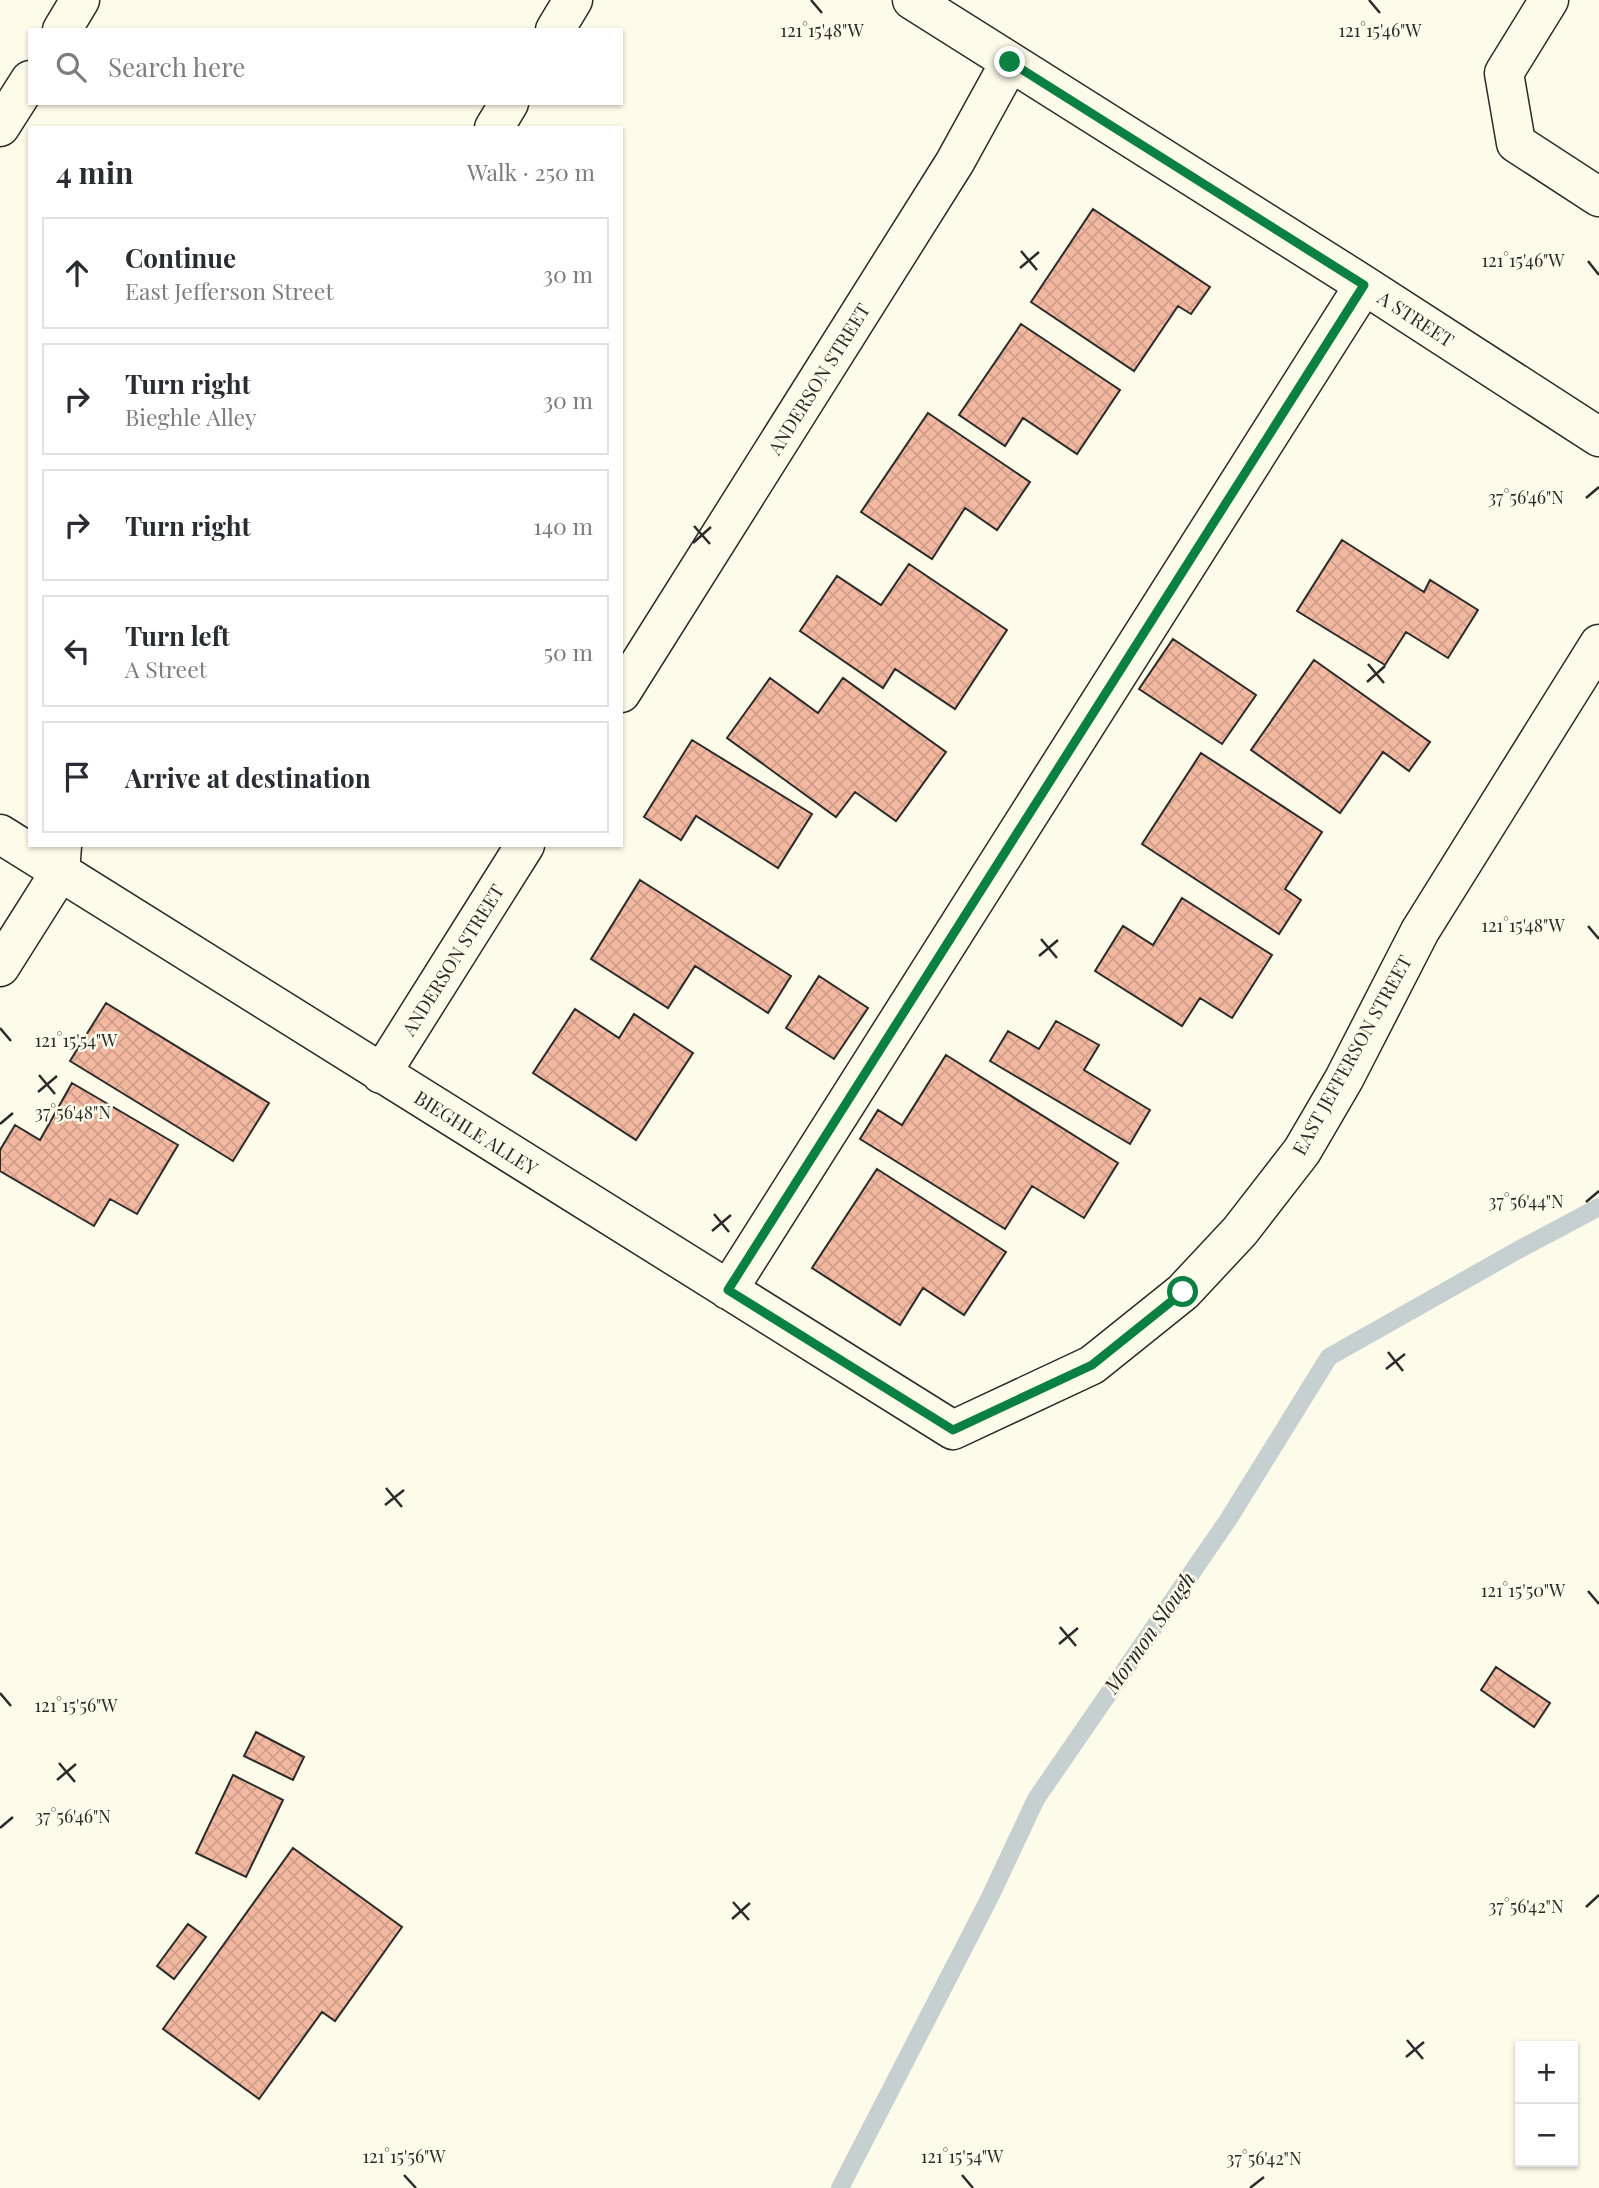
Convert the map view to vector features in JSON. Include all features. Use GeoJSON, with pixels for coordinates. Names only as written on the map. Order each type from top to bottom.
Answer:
{"type":"FeatureCollection","features":[{"type":"Feature","properties":{"kind":"street"},"geometry":{"type":"LineString","coordinates":[[63,28],[80,0]]}},
{"type":"Feature","properties":{"kind":"street"},"geometry":{"type":"LineString","coordinates":[[556,28],[573,0]]}},
{"type":"Feature","properties":{"kind":"street","name":"A STREET"},"geometry":{"type":"LineString","coordinates":[[912,0],[1364,285],[1599,437]]}},
{"type":"Feature","properties":{"kind":"street"},"geometry":{"type":"LineString","coordinates":[[1549,0],[1504,73],[1516,143],[1599,197]]}},
{"type":"Feature","properties":{"kind":"street","name":"ANDERSON STREET"},"geometry":{"type":"LineString","coordinates":[[623,689],[955,162],[1010,62]]}},
{"type":"Feature","properties":{"kind":"street"},"geometry":{"type":"LineString","coordinates":[[0,127],[28,83]]}},
{"type":"Feature","properties":{"kind":"street"},"geometry":{"type":"LineString","coordinates":[[495,126],[508,105]]}},
{"type":"Feature","properties":{"kind":"street"},"geometry":{"type":"LineString","coordinates":[[728,1290],[1364,285]]}},
{"type":"Feature","properties":{"kind":"street","name":"EAST JEFFERSON STREET"},"geometry":{"type":"LineString","coordinates":[[953,1430],[1092,1365],[1183,1292],[1240,1231],[1302,1151],[1344,1079],[1420,931],[1599,644]]}},
{"type":"Feature","properties":{"kind":"street","name":"BIEGHLE ALLEY"},"geometry":{"type":"LineString","coordinates":[[0,834],[28,845]]}},
{"type":"Feature","properties":{"kind":"street","name":"BIEGHLE ALLEY"},"geometry":{"type":"LineString","coordinates":[[32,847],[61,859],[381,1074],[953,1430]]}},
{"type":"Feature","properties":{"kind":"street","name":"ANDERSON STREET"},"geometry":{"type":"LineString","coordinates":[[381,1074],[524,847]]}},
{"type":"Feature","properties":{"kind":"street"},"geometry":{"type":"LineString","coordinates":[[0,967],[61,859]]}},
{"type":"Feature","properties":{"kind":"building"},"geometry":{"type":"Polygon","coordinates":[[[1093,209],[1210,287],[1191,314],[1178,306],[1134,371],[1031,302],[1093,209]]]}},
{"type":"Feature","properties":{"kind":"building"},"geometry":{"type":"Polygon","coordinates":[[[1021,324],[1120,390],[1077,454],[1023,418],[1005,446],[959,415],[1021,324]]]}},
{"type":"Feature","properties":{"kind":"building"},"geometry":{"type":"Polygon","coordinates":[[[928,413],[1030,482],[997,530],[965,508],[932,559],[861,512],[928,413]]]}},
{"type":"Feature","properties":{"kind":"building"},"geometry":{"type":"Polygon","coordinates":[[[1342,540],[1424,592],[1430,580],[1478,610],[1448,658],[1406,632],[1385,665],[1297,611],[1342,540]]]}},
{"type":"Feature","properties":{"kind":"building"},"geometry":{"type":"Polygon","coordinates":[[[909,564],[1007,630],[955,709],[895,669],[883,688],[800,631],[837,576],[881,605],[909,564]]]}},
{"type":"Feature","properties":{"kind":"building"},"geometry":{"type":"Polygon","coordinates":[[[1173,639],[1256,695],[1222,744],[1139,689],[1173,639]]]}},
{"type":"Feature","properties":{"kind":"building"},"geometry":{"type":"Polygon","coordinates":[[[1314,660],[1430,742],[1409,771],[1383,752],[1340,813],[1251,750],[1314,660]]]}},
{"type":"Feature","properties":{"kind":"building"},"geometry":{"type":"Polygon","coordinates":[[[770,678],[818,713],[843,678],[946,752],[896,821],[855,792],[836,817],[727,738],[770,678]]]}},
{"type":"Feature","properties":{"kind":"building"},"geometry":{"type":"Polygon","coordinates":[[[692,740],[812,814],[778,868],[696,816],[681,840],[644,817],[692,740]]]}},
{"type":"Feature","properties":{"kind":"building"},"geometry":{"type":"Polygon","coordinates":[[[1201,753],[1322,832],[1285,889],[1301,900],[1279,934],[1142,844],[1201,753]]]}},
{"type":"Feature","properties":{"kind":"building"},"geometry":{"type":"Polygon","coordinates":[[[640,880],[791,976],[768,1013],[695,966],[668,1008],[591,959],[640,880]]]}},
{"type":"Feature","properties":{"kind":"building"},"geometry":{"type":"Polygon","coordinates":[[[1182,898],[1272,955],[1232,1018],[1200,998],[1182,1026],[1095,971],[1123,926],[1153,945],[1182,898]]]}},
{"type":"Feature","properties":{"kind":"building"},"geometry":{"type":"Polygon","coordinates":[[[819,976],[868,1008],[834,1059],[786,1028],[819,976]]]}},
{"type":"Feature","properties":{"kind":"building"},"geometry":{"type":"Polygon","coordinates":[[[106,1003],[269,1103],[233,1161],[70,1061],[106,1003]]]}},
{"type":"Feature","properties":{"kind":"building"},"geometry":{"type":"Polygon","coordinates":[[[575,1009],[619,1038],[634,1014],[693,1053],[636,1140],[533,1073],[575,1009]]]}},
{"type":"Feature","properties":{"kind":"building"},"geometry":{"type":"Polygon","coordinates":[[[1056,1021],[1099,1045],[1084,1070],[1150,1110],[1130,1144],[990,1061],[1008,1031],[1039,1049],[1056,1021]]]}},
{"type":"Feature","properties":{"kind":"building"},"geometry":{"type":"Polygon","coordinates":[[[946,1055],[1118,1163],[1084,1218],[1032,1186],[1005,1229],[860,1139],[878,1110],[902,1125],[946,1055]]]}},
{"type":"Feature","properties":{"kind":"building"},"geometry":{"type":"Polygon","coordinates":[[[72,1083],[178,1145],[137,1214],[110,1199],[94,1226],[0,1171],[0,1150],[15,1125],[40,1140],[72,1083]]]}},
{"type":"Feature","properties":{"kind":"building"},"geometry":{"type":"Polygon","coordinates":[[[877,1169],[1006,1252],[964,1315],[923,1288],[900,1325],[812,1268],[877,1169]]]}},
{"type":"Feature","properties":{"kind":"building"},"geometry":{"type":"Polygon","coordinates":[[[1496,1667],[1550,1703],[1534,1727],[1481,1690],[1496,1667]]]}},
{"type":"Feature","properties":{"kind":"building"},"geometry":{"type":"Polygon","coordinates":[[[256,1732],[304,1757],[293,1780],[244,1756],[256,1732]]]}},
{"type":"Feature","properties":{"kind":"building"},"geometry":{"type":"Polygon","coordinates":[[[233,1775],[283,1800],[246,1877],[196,1853],[233,1775]]]}},
{"type":"Feature","properties":{"kind":"building"},"geometry":{"type":"Polygon","coordinates":[[[293,1848],[402,1927],[335,2021],[322,2012],[259,2099],[163,2029],[293,1848]]]}},
{"type":"Feature","properties":{"kind":"building"},"geometry":{"type":"Polygon","coordinates":[[[188,1924],[206,1937],[174,1979],[157,1966],[188,1924]]]}},
{"type":"Feature","properties":{"kind":"waterway","name":"Mormon Slough"},"geometry":{"type":"LineString","coordinates":[[840,2188],[990,1897],[1036,1799],[1228,1520],[1329,1357],[1599,1207]]}},
{"type":"Feature","properties":{"kind":"route"},"geometry":{"type":"LineString","coordinates":[[1010,62],[1364,285],[728,1290],[953,1430],[1092,1365],[1183,1292]]}}]}
